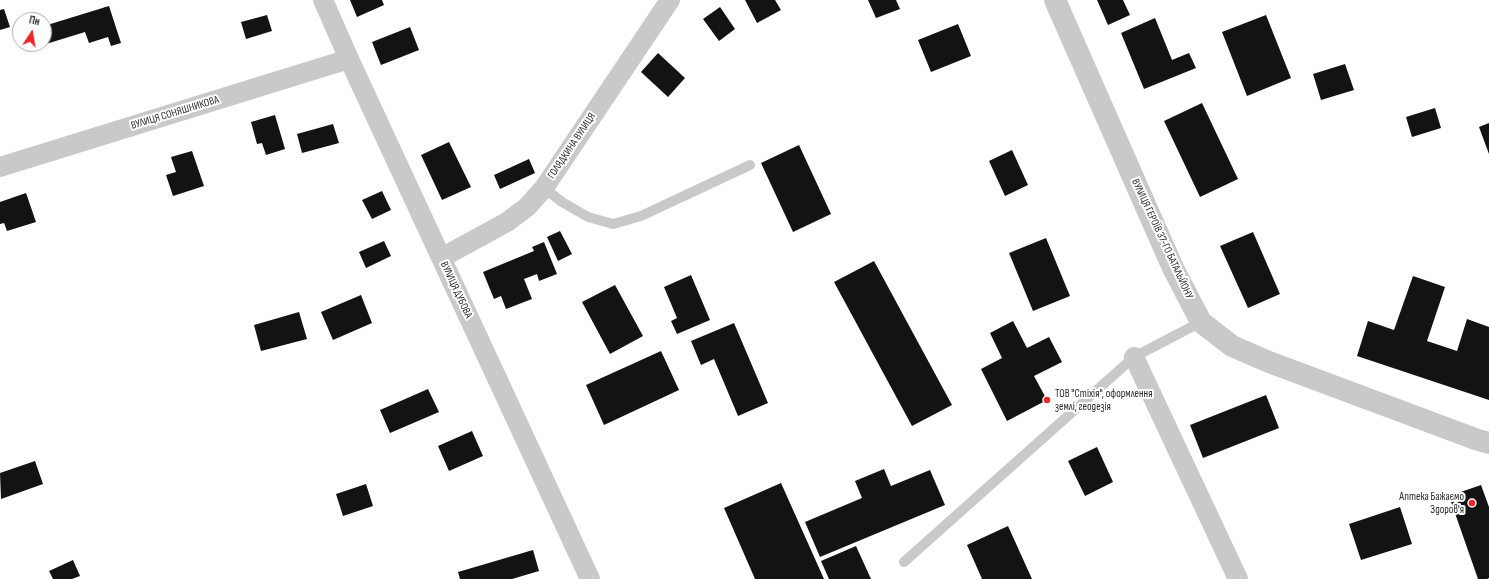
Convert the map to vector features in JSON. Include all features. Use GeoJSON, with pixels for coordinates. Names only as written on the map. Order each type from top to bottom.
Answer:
{"type":"FeatureCollection","features":[{"type":"Feature","properties":{"kind":"street","name":"ВУЛИЦЯ ДУБОВА"},"geometry":{"type":"LineString","coordinates":[[323,0],[349,60],[590,579]]}},
{"type":"Feature","properties":{"kind":"street","name":"ГОЛЯДКИНА ВУЛИЦЯ"},"geometry":{"type":"LineString","coordinates":[[441,258],[507,222],[527,207],[544,188],[670,0]]}},
{"type":"Feature","properties":{"kind":"street","name":"ВУЛИЦЯ ГЕРОЇВ 37-ГО БАТАЛЬЙОНУ"},"geometry":{"type":"LineString","coordinates":[[1055,0],[1173,268],[1201,322],[1232,346],[1269,362],[1489,443]]}},
{"type":"Feature","properties":{"kind":"street","name":"ВУЛИЦЯ СОНЯШНИКОВА"},"geometry":{"type":"LineString","coordinates":[[0,167],[349,60]]}},
{"type":"Feature","properties":{"kind":"street"},"geometry":{"type":"LineString","coordinates":[[1134,357],[1238,579]]}},
{"type":"Feature","properties":{"kind":"lane"},"geometry":{"type":"LineString","coordinates":[[544,188],[562,202],[588,217],[613,224],[641,216],[750,165]]}},
{"type":"Feature","properties":{"kind":"lane"},"geometry":{"type":"LineString","coordinates":[[904,562],[1134,357],[1201,322]]}},
{"type":"Feature","properties":{"kind":"building"},"geometry":{"type":"Polygon","coordinates":[[[350,0],[382,0],[384,5],[357,17],[350,0]]]}},
{"type":"Feature","properties":{"kind":"building"},"geometry":{"type":"Polygon","coordinates":[[[745,0],[775,0],[781,10],[757,23],[745,0]]]}},
{"type":"Feature","properties":{"kind":"building"},"geometry":{"type":"Polygon","coordinates":[[[868,0],[896,0],[900,9],[876,18],[868,0]]]}},
{"type":"Feature","properties":{"kind":"building"},"geometry":{"type":"Polygon","coordinates":[[[1097,0],[1123,0],[1130,15],[1108,25],[1097,0]]]}},
{"type":"Feature","properties":{"kind":"building"},"geometry":{"type":"Polygon","coordinates":[[[109,6],[121,43],[111,46],[108,37],[89,43],[85,32],[52,42],[52,24],[109,6]]]}},
{"type":"Feature","properties":{"kind":"building"},"geometry":{"type":"Polygon","coordinates":[[[720,7],[735,29],[719,41],[703,19],[720,7]]]}},
{"type":"Feature","properties":{"kind":"building"},"geometry":{"type":"Polygon","coordinates":[[[4,9],[10,27],[0,30],[0,10],[4,9]]]}},
{"type":"Feature","properties":{"kind":"building"},"geometry":{"type":"Polygon","coordinates":[[[267,15],[272,31],[246,39],[241,22],[267,15]]]}},
{"type":"Feature","properties":{"kind":"building"},"geometry":{"type":"Polygon","coordinates":[[[1266,15],[1291,78],[1247,96],[1222,32],[1266,15]]]}},
{"type":"Feature","properties":{"kind":"building"},"geometry":{"type":"Polygon","coordinates":[[[1155,18],[1172,60],[1189,53],[1196,68],[1144,89],[1121,33],[1155,18]]]}},
{"type":"Feature","properties":{"kind":"building"},"geometry":{"type":"Polygon","coordinates":[[[958,24],[971,56],[931,72],[918,40],[958,24]]]}},
{"type":"Feature","properties":{"kind":"building"},"geometry":{"type":"Polygon","coordinates":[[[410,27],[419,50],[381,65],[372,42],[410,27]]]}},
{"type":"Feature","properties":{"kind":"building"},"geometry":{"type":"Polygon","coordinates":[[[658,53],[685,78],[668,97],[641,72],[658,53]]]}},
{"type":"Feature","properties":{"kind":"building"},"geometry":{"type":"Polygon","coordinates":[[[1345,64],[1354,90],[1321,100],[1313,74],[1345,64]]]}},
{"type":"Feature","properties":{"kind":"building"},"geometry":{"type":"Polygon","coordinates":[[[1202,103],[1238,179],[1200,197],[1164,121],[1202,103]]]}},
{"type":"Feature","properties":{"kind":"building"},"geometry":{"type":"Polygon","coordinates":[[[1435,108],[1441,128],[1412,137],[1406,117],[1435,108]]]}},
{"type":"Feature","properties":{"kind":"building"},"geometry":{"type":"Polygon","coordinates":[[[275,115],[285,149],[266,155],[262,143],[257,144],[251,122],[275,115]]]}},
{"type":"Feature","properties":{"kind":"building"},"geometry":{"type":"Polygon","coordinates":[[[1489,123],[1489,154],[1479,127],[1489,123]]]}},
{"type":"Feature","properties":{"kind":"building"},"geometry":{"type":"Polygon","coordinates":[[[333,124],[339,143],[302,153],[297,134],[333,124]]]}},
{"type":"Feature","properties":{"kind":"building"},"geometry":{"type":"Polygon","coordinates":[[[449,142],[471,187],[442,200],[421,155],[449,142]]]}},
{"type":"Feature","properties":{"kind":"building"},"geometry":{"type":"Polygon","coordinates":[[[799,145],[831,214],[793,232],[761,163],[799,145]]]}},
{"type":"Feature","properties":{"kind":"building"},"geometry":{"type":"Polygon","coordinates":[[[1012,150],[1028,185],[1005,196],[989,161],[1012,150]]]}},
{"type":"Feature","properties":{"kind":"building"},"geometry":{"type":"Polygon","coordinates":[[[192,151],[204,186],[173,196],[166,175],[176,172],[171,157],[192,151]]]}},
{"type":"Feature","properties":{"kind":"building"},"geometry":{"type":"Polygon","coordinates":[[[529,159],[535,173],[500,189],[494,175],[529,159]]]}},
{"type":"Feature","properties":{"kind":"building"},"geometry":{"type":"Polygon","coordinates":[[[382,191],[391,210],[372,219],[362,200],[382,191]]]}},
{"type":"Feature","properties":{"kind":"building"},"geometry":{"type":"Polygon","coordinates":[[[26,193],[36,222],[7,231],[4,223],[0,224],[0,202],[26,193]]]}},
{"type":"Feature","properties":{"kind":"building"},"geometry":{"type":"Polygon","coordinates":[[[560,231],[572,254],[558,261],[547,237],[560,231]]]}},
{"type":"Feature","properties":{"kind":"building"},"geometry":{"type":"Polygon","coordinates":[[[1253,232],[1280,294],[1248,308],[1220,246],[1253,232]]]}},
{"type":"Feature","properties":{"kind":"building"},"geometry":{"type":"Polygon","coordinates":[[[1046,238],[1070,296],[1033,311],[1009,253],[1046,238]]]}},
{"type":"Feature","properties":{"kind":"building"},"geometry":{"type":"Polygon","coordinates":[[[384,241],[391,256],[366,268],[359,252],[384,241]]]}},
{"type":"Feature","properties":{"kind":"building"},"geometry":{"type":"Polygon","coordinates":[[[544,242],[557,274],[539,281],[537,274],[524,279],[532,299],[506,309],[501,296],[494,299],[483,272],[534,251],[532,247],[544,242]]]}},
{"type":"Feature","properties":{"kind":"building"},"geometry":{"type":"Polygon","coordinates":[[[874,261],[952,405],[912,426],[834,282],[874,261]]]}},
{"type":"Feature","properties":{"kind":"building"},"geometry":{"type":"Polygon","coordinates":[[[691,275],[710,320],[677,334],[671,321],[677,318],[664,287],[691,275]]]}},
{"type":"Feature","properties":{"kind":"building"},"geometry":{"type":"Polygon","coordinates":[[[1413,276],[1445,287],[1427,341],[1457,351],[1467,319],[1489,327],[1489,400],[1357,356],[1368,321],[1394,330],[1413,276]]]}},
{"type":"Feature","properties":{"kind":"building"},"geometry":{"type":"Polygon","coordinates":[[[615,285],[643,336],[610,354],[582,302],[615,285]]]}},
{"type":"Feature","properties":{"kind":"building"},"geometry":{"type":"Polygon","coordinates":[[[361,295],[372,323],[333,340],[321,312],[361,295]]]}},
{"type":"Feature","properties":{"kind":"building"},"geometry":{"type":"Polygon","coordinates":[[[299,312],[307,339],[261,351],[254,325],[299,312]]]}},
{"type":"Feature","properties":{"kind":"building"},"geometry":{"type":"Polygon","coordinates":[[[1013,321],[1027,348],[1049,337],[1062,362],[1034,376],[1047,400],[1007,421],[981,369],[1002,358],[990,333],[1013,321]]]}},
{"type":"Feature","properties":{"kind":"building"},"geometry":{"type":"Polygon","coordinates":[[[734,323],[768,403],[738,416],[714,359],[701,365],[691,341],[734,323]]]}},
{"type":"Feature","properties":{"kind":"building"},"geometry":{"type":"Polygon","coordinates":[[[661,351],[679,390],[604,425],[586,385],[661,351]]]}},
{"type":"Feature","properties":{"kind":"building"},"geometry":{"type":"Polygon","coordinates":[[[428,389],[439,412],[390,433],[380,410],[428,389]]]}},
{"type":"Feature","properties":{"kind":"building"},"geometry":{"type":"Polygon","coordinates":[[[1266,395],[1279,428],[1203,458],[1190,425],[1266,395]]]}},
{"type":"Feature","properties":{"kind":"building"},"geometry":{"type":"Polygon","coordinates":[[[472,431],[483,456],[449,471],[438,446],[472,431]]]}},
{"type":"Feature","properties":{"kind":"building"},"geometry":{"type":"Polygon","coordinates":[[[1097,447],[1113,482],[1085,496],[1068,461],[1097,447]]]}},
{"type":"Feature","properties":{"kind":"building"},"geometry":{"type":"Polygon","coordinates":[[[35,461],[43,484],[1,499],[0,473],[35,461]]]}},
{"type":"Feature","properties":{"kind":"building"},"geometry":{"type":"Polygon","coordinates":[[[884,469],[891,486],[930,470],[945,505],[820,557],[805,522],[862,498],[855,481],[884,469]]]}},
{"type":"Feature","properties":{"kind":"building"},"geometry":{"type":"Polygon","coordinates":[[[781,483],[824,579],[755,579],[724,508],[781,483]]]}},
{"type":"Feature","properties":{"kind":"building"},"geometry":{"type":"Polygon","coordinates":[[[366,484],[373,506],[343,516],[336,494],[366,484]]]}},
{"type":"Feature","properties":{"kind":"building"},"geometry":{"type":"Polygon","coordinates":[[[1481,485],[1489,507],[1489,578],[1487,579],[1478,579],[1449,496],[1481,485]]]}},
{"type":"Feature","properties":{"kind":"building"},"geometry":{"type":"Polygon","coordinates":[[[1400,507],[1412,544],[1361,560],[1349,524],[1400,507]]]}},
{"type":"Feature","properties":{"kind":"building"},"geometry":{"type":"Polygon","coordinates":[[[1008,526],[1032,579],[982,579],[967,545],[1008,526]]]}},
{"type":"Feature","properties":{"kind":"building"},"geometry":{"type":"Polygon","coordinates":[[[856,546],[871,579],[829,579],[821,561],[856,546]]]}},
{"type":"Feature","properties":{"kind":"building"},"geometry":{"type":"Polygon","coordinates":[[[533,550],[539,571],[512,579],[460,579],[458,572],[533,550]]]}},
{"type":"Feature","properties":{"kind":"building"},"geometry":{"type":"Polygon","coordinates":[[[73,560],[80,576],[72,579],[53,579],[49,571],[73,560]]]}},
{"type":"Feature","properties":{"kind":"place","name":"ТОВ \"Стіхія\", оформлення землі, геодезія"},"geometry":{"type":"Point","coordinates":[1047,400]}},
{"type":"Feature","properties":{"kind":"place","name":"Аптека Бажаємо Здоров'я"},"geometry":{"type":"Point","coordinates":[1472,503]}}]}
